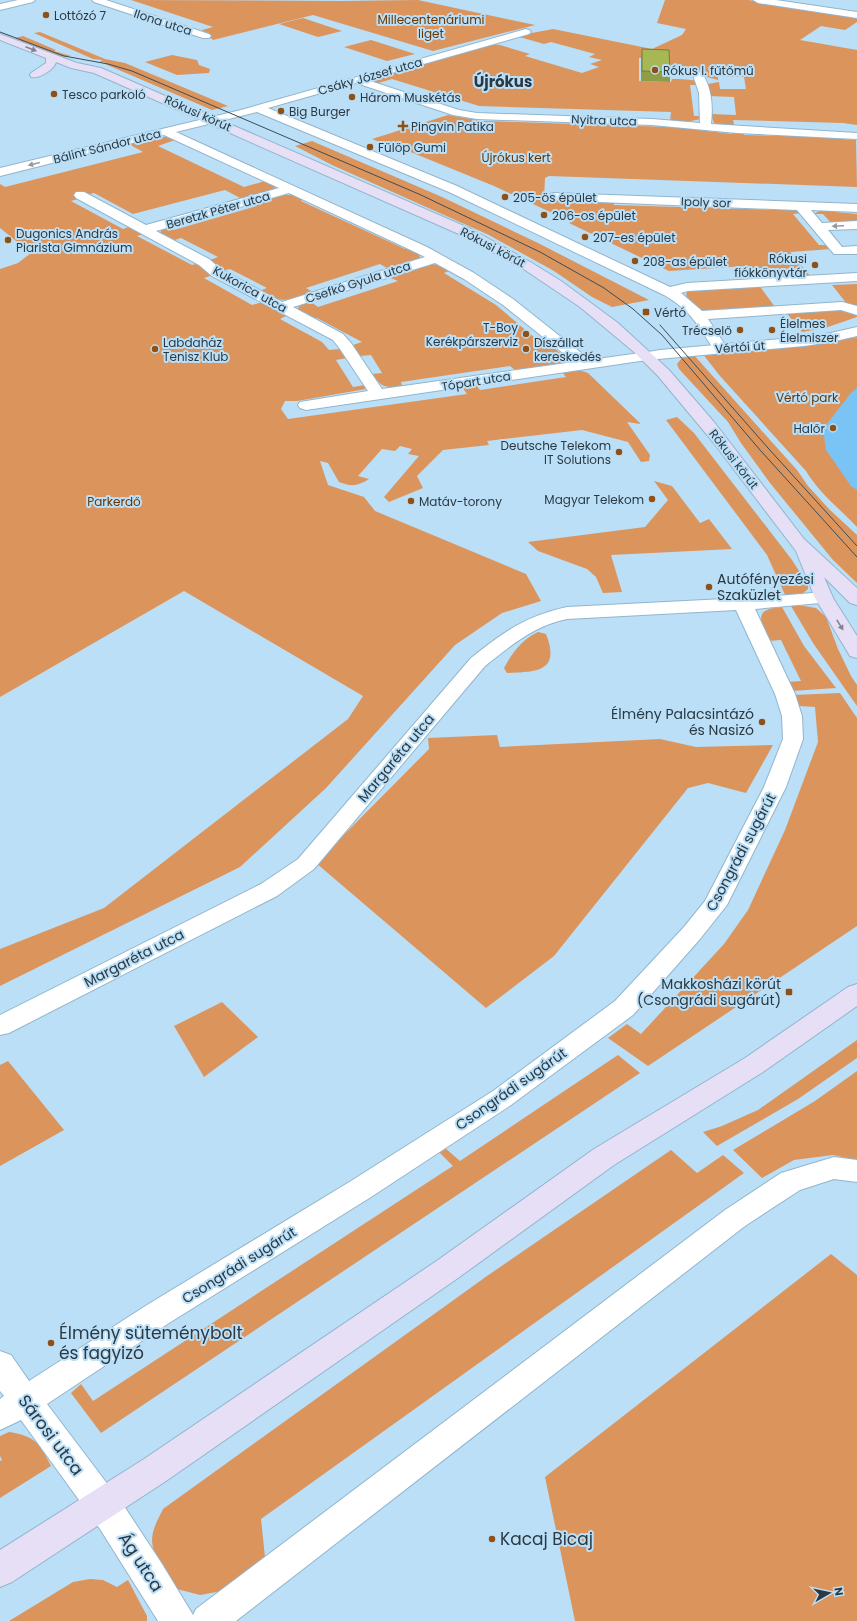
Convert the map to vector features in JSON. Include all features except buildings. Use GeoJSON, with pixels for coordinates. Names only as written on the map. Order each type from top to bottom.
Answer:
{"type":"FeatureCollection","features":[{"type":"Feature","properties":{"kind":"main road","name":"Rókusi körút"},"geometry":{"type":"LineString","coordinates":[[0,37],[74,66],[97,70],[466,232],[506,252],[567,291],[647,356],[687,399],[801,547],[844,584],[857,599]]}},
{"type":"Feature","properties":{"kind":"main road"},"geometry":{"type":"LineString","coordinates":[[35,75],[51,64],[51,56]]}},
{"type":"Feature","properties":{"kind":"main road","name":"Rókusi körút"},"geometry":{"type":"LineString","coordinates":[[74,66],[79,57],[91,64],[97,70]]}},
{"type":"Feature","properties":{"kind":"main road","name":"Rókusi körút"},"geometry":{"type":"LineString","coordinates":[[801,547],[824,598],[857,652]]}},
{"type":"Feature","properties":{"kind":"main road"},"geometry":{"type":"LineString","coordinates":[[824,598],[835,596],[842,590],[844,584]]}},
{"type":"Feature","properties":{"kind":"main road"},"geometry":{"type":"LineString","coordinates":[[824,598],[841,600],[857,605]]}},
{"type":"Feature","properties":{"kind":"main road"},"geometry":{"type":"LineString","coordinates":[[0,1570],[103,1504],[448,1269],[604,1156],[754,1065],[857,993]]}},
{"type":"Feature","properties":{"kind":"street"},"geometry":{"type":"LineString","coordinates":[[0,7],[30,0]]}},
{"type":"Feature","properties":{"kind":"street","name":"Ilona utca"},"geometry":{"type":"LineString","coordinates":[[97,0],[206,36]]}},
{"type":"Feature","properties":{"kind":"street"},"geometry":{"type":"LineString","coordinates":[[758,0],[857,15]]}},
{"type":"Feature","properties":{"kind":"street","name":"Csáky József utca"},"geometry":{"type":"LineString","coordinates":[[213,120],[526,32]]}},
{"type":"Feature","properties":{"kind":"street"},"geometry":{"type":"LineString","coordinates":[[698,75],[703,80],[707,116],[705,127]]}},
{"type":"Feature","properties":{"kind":"street","name":"Nyitra utca"},"geometry":{"type":"LineString","coordinates":[[356,80],[457,113],[477,116],[652,122],[705,127],[857,136]]}},
{"type":"Feature","properties":{"kind":"street"},"geometry":{"type":"LineString","coordinates":[[258,108],[453,189],[669,292],[686,302],[700,315],[720,348]]}},
{"type":"Feature","properties":{"kind":"street","name":"Bálint Sándor utca"},"geometry":{"type":"LineString","coordinates":[[0,172],[213,120]]}},
{"type":"Feature","properties":{"kind":"street"},"geometry":{"type":"LineString","coordinates":[[167,132],[422,250],[469,276],[508,302],[587,365]]}},
{"type":"Feature","properties":{"kind":"street","name":"Beretzk Péter utca"},"geometry":{"type":"LineString","coordinates":[[144,230],[291,189]]}},
{"type":"Feature","properties":{"kind":"street","name":"Kukorica utca"},"geometry":{"type":"LineString","coordinates":[[80,195],[204,262],[217,273],[338,338],[346,346],[378,395]]}},
{"type":"Feature","properties":{"kind":"street","name":"Ipoly sor"},"geometry":{"type":"LineString","coordinates":[[554,197],[857,208]]}},
{"type":"Feature","properties":{"kind":"street"},"geometry":{"type":"LineString","coordinates":[[801,206],[840,251],[857,250]]}},
{"type":"Feature","properties":{"kind":"street"},"geometry":{"type":"LineString","coordinates":[[819,227],[857,225]]}},
{"type":"Feature","properties":{"kind":"street","name":"Csefkó Gyula utca"},"geometry":{"type":"LineString","coordinates":[[280,307],[436,258]]}},
{"type":"Feature","properties":{"kind":"street"},"geometry":{"type":"LineString","coordinates":[[700,315],[831,292],[857,277]]}},
{"type":"Feature","properties":{"kind":"street"},"geometry":{"type":"LineString","coordinates":[[669,292],[687,287],[831,292],[857,311]]}},
{"type":"Feature","properties":{"kind":"street","name":"Vértói út"},"geometry":{"type":"LineString","coordinates":[[647,356],[720,348],[795,343],[823,339],[857,331]]}},
{"type":"Feature","properties":{"kind":"street","name":"Tópart utca"},"geometry":{"type":"LineString","coordinates":[[306,405],[647,356]]}},
{"type":"Feature","properties":{"kind":"street","name":"Margaréta utca"},"geometry":{"type":"LineString","coordinates":[[0,1026],[269,890],[306,864],[478,662],[513,634],[547,617],[567,613],[743,604],[824,598]]}},
{"type":"Feature","properties":{"kind":"street","name":"Csongrádi sugárút"},"geometry":{"type":"LineString","coordinates":[[12,1408],[158,1314],[361,1190],[502,1098],[624,1008],[715,905],[775,787],[794,739],[792,716],[785,694],[743,604]]}},
{"type":"Feature","properties":{"kind":"street"},"geometry":{"type":"LineString","coordinates":[[208,1621],[735,1218],[791,1181],[834,1168],[857,1171]]}},
{"type":"Feature","properties":{"kind":"street","name":"Sárosi utca"},"geometry":{"type":"LineString","coordinates":[[0,1365],[12,1408],[70,1458],[103,1504]]}},
{"type":"Feature","properties":{"kind":"street","name":"Ág utca"},"geometry":{"type":"LineString","coordinates":[[103,1504],[178,1621]]}},
{"type":"Feature","properties":{"kind":"green space","name":"Millecentenáriumi liget"},"geometry":{"type":"Polygon","coordinates":[[[131,0],[418,0],[535,25],[433,51],[313,15],[213,40],[202,30],[213,27],[131,0]]]}},
{"type":"Feature","properties":{"kind":"green space"},"geometry":{"type":"Polygon","coordinates":[[[665,0],[748,0],[857,16],[857,22],[845,30],[821,26],[800,40],[857,50],[857,125],[843,123],[733,120],[735,128],[722,127],[714,123],[711,114],[736,115],[734,97],[709,96],[708,84],[719,82],[720,89],[746,89],[744,77],[718,76],[718,80],[707,77],[704,70],[684,71],[684,67],[671,69],[669,57],[639,58],[639,81],[671,82],[672,79],[679,79],[699,82],[698,85],[690,85],[694,116],[702,116],[701,119],[686,122],[670,121],[671,112],[479,106],[392,79],[375,84],[370,80],[371,78],[489,44],[500,45],[530,54],[525,56],[582,73],[599,67],[590,64],[602,60],[589,57],[595,54],[551,42],[544,44],[516,36],[553,29],[652,49],[682,35],[686,29],[657,23],[665,0]]]}},
{"type":"Feature","properties":{"kind":"green space"},"geometry":{"type":"Polygon","coordinates":[[[303,18],[342,31],[318,37],[279,24],[303,18]]]}},
{"type":"Feature","properties":{"kind":"green space"},"geometry":{"type":"Polygon","coordinates":[[[40,32],[105,59],[125,63],[228,106],[212,110],[105,64],[107,63],[100,62],[102,60],[93,59],[34,33],[40,32]]]}},
{"type":"Feature","properties":{"kind":"green space"},"geometry":{"type":"Polygon","coordinates":[[[23,36],[56,50],[54,51],[71,56],[58,56],[15,38],[23,36]]]}},
{"type":"Feature","properties":{"kind":"green space"},"geometry":{"type":"Polygon","coordinates":[[[371,40],[415,54],[387,61],[344,47],[371,40]]]}},
{"type":"Feature","properties":{"kind":"green space"},"geometry":{"type":"Polygon","coordinates":[[[172,55],[197,60],[199,65],[210,69],[209,73],[177,75],[145,62],[172,55]]]}},
{"type":"Feature","properties":{"kind":"green space","name":"Újrókus kert"},"geometry":{"type":"Polygon","coordinates":[[[448,115],[483,121],[670,127],[671,125],[732,134],[732,131],[744,132],[744,135],[779,136],[779,133],[795,134],[796,136],[856,140],[857,187],[549,176],[545,178],[544,199],[614,201],[614,205],[779,210],[779,206],[795,209],[802,213],[793,214],[819,245],[828,245],[832,249],[790,252],[811,277],[756,280],[746,266],[669,271],[569,223],[572,222],[494,186],[391,144],[387,145],[372,139],[448,115]]]}},
{"type":"Feature","properties":{"kind":"green space","name":"Parkerdő"},"geometry":{"type":"Polygon","coordinates":[[[157,137],[166,137],[175,140],[158,146],[244,187],[265,181],[275,187],[274,189],[242,199],[225,190],[133,214],[94,193],[86,195],[82,193],[73,195],[78,199],[71,201],[123,229],[131,226],[144,234],[137,236],[192,265],[199,263],[213,275],[204,278],[252,305],[262,302],[288,315],[280,319],[322,342],[329,350],[340,349],[347,358],[336,360],[353,387],[365,385],[366,389],[297,401],[285,401],[281,409],[288,419],[467,394],[462,387],[476,385],[480,390],[566,377],[562,372],[578,370],[588,373],[641,424],[627,422],[650,455],[649,461],[641,462],[628,442],[582,430],[487,441],[489,445],[443,450],[417,476],[423,488],[389,502],[384,497],[419,456],[408,454],[412,449],[400,446],[395,451],[382,449],[358,476],[369,479],[354,485],[347,485],[339,482],[328,463],[320,461],[328,485],[364,497],[375,511],[526,574],[541,601],[502,613],[455,645],[326,788],[240,867],[0,986],[0,949],[104,908],[348,719],[363,696],[184,591],[0,697],[0,269],[18,263],[31,253],[0,228],[0,184],[5,187],[143,152],[129,144],[157,137]]]}},
{"type":"Feature","properties":{"kind":"green space"},"geometry":{"type":"Polygon","coordinates":[[[312,141],[442,197],[538,243],[649,300],[612,307],[592,297],[554,271],[489,235],[332,165],[295,146],[312,141]]]}},
{"type":"Feature","properties":{"kind":"green space"},"geometry":{"type":"Polygon","coordinates":[[[284,195],[292,195],[302,199],[301,201],[405,249],[408,248],[419,254],[420,258],[387,268],[380,264],[306,288],[313,292],[291,299],[280,300],[259,291],[267,288],[230,269],[221,271],[210,260],[218,257],[181,238],[175,240],[160,233],[162,229],[168,227],[174,230],[257,206],[252,204],[284,195]]]}},
{"type":"Feature","properties":{"kind":"green space"},"geometry":{"type":"Polygon","coordinates":[[[822,209],[833,209],[835,212],[857,214],[857,223],[831,223],[823,214],[814,214],[822,209]]]}},
{"type":"Feature","properties":{"kind":"green space"},"geometry":{"type":"Polygon","coordinates":[[[431,264],[439,265],[449,271],[444,273],[496,305],[548,349],[554,348],[566,358],[561,363],[515,370],[510,366],[401,382],[402,386],[388,387],[381,384],[372,374],[382,373],[371,355],[360,356],[353,345],[362,342],[317,318],[312,318],[297,311],[299,306],[311,302],[318,307],[398,281],[388,277],[431,264]]]}},
{"type":"Feature","properties":{"kind":"green space"},"geometry":{"type":"Polygon","coordinates":[[[857,284],[857,307],[847,304],[832,285],[857,284]]]}},
{"type":"Feature","properties":{"kind":"green space"},"geometry":{"type":"Polygon","coordinates":[[[759,285],[775,307],[704,312],[687,297],[686,294],[689,290],[759,285]]]}},
{"type":"Feature","properties":{"kind":"green space"},"geometry":{"type":"Polygon","coordinates":[[[837,308],[857,315],[857,317],[825,328],[802,332],[785,311],[837,308]]]}},
{"type":"Feature","properties":{"kind":"green space","name":"Vértó park"},"geometry":{"type":"Polygon","coordinates":[[[857,337],[857,527],[824,494],[806,471],[720,376],[702,353],[807,346],[857,337]]]}},
{"type":"Feature","properties":{"kind":"green space"},"geometry":{"type":"Polygon","coordinates":[[[693,354],[797,470],[808,486],[829,509],[857,535],[857,583],[833,560],[770,483],[741,443],[728,422],[679,369],[677,364],[681,359],[693,354]]]}},
{"type":"Feature","properties":{"kind":"green space"},"geometry":{"type":"Polygon","coordinates":[[[677,417],[694,433],[792,560],[808,585],[808,589],[801,595],[786,597],[767,555],[666,420],[677,417]]]}},
{"type":"Feature","properties":{"kind":"green space"},"geometry":{"type":"Polygon","coordinates":[[[654,481],[672,486],[700,523],[709,519],[732,549],[611,555],[622,592],[603,593],[596,577],[587,569],[538,551],[528,542],[645,527],[668,500],[654,481]]]}},
{"type":"Feature","properties":{"kind":"green space"},"geometry":{"type":"Polygon","coordinates":[[[791,606],[816,608],[826,617],[838,649],[857,685],[857,706],[813,643],[791,606]]]}},
{"type":"Feature","properties":{"kind":"green space"},"geometry":{"type":"Polygon","coordinates":[[[782,607],[804,646],[836,688],[792,691],[788,682],[801,681],[781,640],[769,641],[763,627],[761,617],[766,610],[782,607]]]}},
{"type":"Feature","properties":{"kind":"green space"},"geometry":{"type":"Polygon","coordinates":[[[538,632],[546,634],[550,647],[548,663],[536,670],[507,673],[504,668],[514,652],[522,643],[538,632]]]}},
{"type":"Feature","properties":{"kind":"green space"},"geometry":{"type":"Polygon","coordinates":[[[840,693],[857,718],[857,926],[648,1066],[608,1038],[627,1024],[641,1034],[724,944],[748,910],[785,830],[818,742],[815,707],[799,706],[793,695],[840,693]]]}},
{"type":"Feature","properties":{"kind":"green space"},"geometry":{"type":"Polygon","coordinates":[[[497,735],[500,747],[660,739],[696,747],[773,745],[746,793],[708,783],[688,788],[554,956],[486,1008],[316,863],[429,749],[428,738],[497,735]]]}},
{"type":"Feature","properties":{"kind":"green space"},"geometry":{"type":"Polygon","coordinates":[[[222,1002],[258,1037],[204,1077],[174,1026],[222,1002]]]}},
{"type":"Feature","properties":{"kind":"green space"},"geometry":{"type":"Polygon","coordinates":[[[857,1040],[857,1058],[798,1099],[717,1146],[703,1132],[722,1126],[758,1110],[857,1040]]]}},
{"type":"Feature","properties":{"kind":"green space"},"geometry":{"type":"Polygon","coordinates":[[[618,1055],[640,1073],[101,1433],[71,1393],[81,1384],[93,1401],[453,1166],[439,1152],[445,1148],[460,1161],[618,1055]]]}},
{"type":"Feature","properties":{"kind":"green space"},"geometry":{"type":"Polygon","coordinates":[[[8,1061],[64,1130],[0,1166],[0,1065],[8,1061]]]}},
{"type":"Feature","properties":{"kind":"green space"},"geometry":{"type":"Polygon","coordinates":[[[857,1071],[857,1160],[833,1155],[794,1160],[762,1178],[733,1150],[815,1101],[857,1071]]]}},
{"type":"Feature","properties":{"kind":"green space"},"geometry":{"type":"Polygon","coordinates":[[[671,1150],[697,1173],[723,1155],[744,1173],[261,1519],[265,1557],[222,1591],[200,1595],[177,1589],[158,1561],[153,1545],[152,1537],[154,1529],[163,1509],[487,1276],[671,1150]]]}},
{"type":"Feature","properties":{"kind":"green space"},"geometry":{"type":"Polygon","coordinates":[[[831,1254],[857,1275],[857,1621],[575,1621],[545,1477],[831,1254]]]}},
{"type":"Feature","properties":{"kind":"green space"},"geometry":{"type":"Polygon","coordinates":[[[9,1432],[25,1436],[36,1442],[44,1452],[51,1466],[0,1498],[0,1461],[2,1460],[0,1456],[0,1436],[9,1432]]]}},
{"type":"Feature","properties":{"kind":"green space"},"geometry":{"type":"Polygon","coordinates":[[[90,1579],[103,1580],[117,1587],[128,1580],[147,1616],[147,1621],[9,1621],[73,1582],[90,1579]]]}},
{"type":"Feature","properties":{"kind":"water"},"geometry":{"type":"Polygon","coordinates":[[[857,388],[857,490],[851,486],[826,450],[823,429],[851,393],[857,388]]]}},
{"type":"Feature","properties":{"kind":"tram line"},"geometry":{"type":"LineString","coordinates":[[0,32],[64,56],[108,64],[132,71],[421,195],[540,252],[604,288],[633,309],[662,335],[760,450],[857,557]]}},
{"type":"Feature","properties":{"kind":"tram line"},"geometry":{"type":"LineString","coordinates":[[660,325],[768,448],[857,546]]}},
{"type":"Feature","properties":{"kind":"place","name":"Lottózó 7"},"geometry":{"type":"Point","coordinates":[46,15]}},
{"type":"Feature","properties":{"kind":"place","name":"Rókus I. fűtőmű"},"geometry":{"type":"Point","coordinates":[655,70]}},
{"type":"Feature","properties":{"kind":"place","name":"Tesco parkoló"},"geometry":{"type":"Point","coordinates":[54,94]}},
{"type":"Feature","properties":{"kind":"place","name":"Három Muskétás"},"geometry":{"type":"Point","coordinates":[352,97]}},
{"type":"Feature","properties":{"kind":"place","name":"Big Burger"},"geometry":{"type":"Point","coordinates":[281,111]}},
{"type":"Feature","properties":{"kind":"place","name":"Pingvin Patika"},"geometry":{"type":"Point","coordinates":[403,126]}},
{"type":"Feature","properties":{"kind":"place","name":"Fülöp Gumi"},"geometry":{"type":"Point","coordinates":[370,147]}},
{"type":"Feature","properties":{"kind":"place","name":"205-ös épület"},"geometry":{"type":"Point","coordinates":[505,197]}},
{"type":"Feature","properties":{"kind":"place","name":"206-os épület"},"geometry":{"type":"Point","coordinates":[544,215]}},
{"type":"Feature","properties":{"kind":"place","name":"207-es épület"},"geometry":{"type":"Point","coordinates":[585,237]}},
{"type":"Feature","properties":{"kind":"place","name":"Dugonics András Piarista Gimnázium"},"geometry":{"type":"Point","coordinates":[8,240]}},
{"type":"Feature","properties":{"kind":"place","name":"208-as épület"},"geometry":{"type":"Point","coordinates":[635,261]}},
{"type":"Feature","properties":{"kind":"place","name":"Rókusi fiókkönyvtár"},"geometry":{"type":"Point","coordinates":[815,265]}},
{"type":"Feature","properties":{"kind":"place","name":"Vértó"},"geometry":{"type":"Point","coordinates":[646,312]}},
{"type":"Feature","properties":{"kind":"place","name":"Trécselő"},"geometry":{"type":"Point","coordinates":[740,330]}},
{"type":"Feature","properties":{"kind":"place","name":"Élelmes Élelmiszer"},"geometry":{"type":"Point","coordinates":[772,330]}},
{"type":"Feature","properties":{"kind":"place","name":"T-Boy Kerékpárszerviz"},"geometry":{"type":"Point","coordinates":[526,334]}},
{"type":"Feature","properties":{"kind":"place","name":"Labdaház Tenisz Klub"},"geometry":{"type":"Point","coordinates":[155,349]}},
{"type":"Feature","properties":{"kind":"place","name":"Díszállat kereskedés"},"geometry":{"type":"Point","coordinates":[526,349]}},
{"type":"Feature","properties":{"kind":"place","name":"Halőr"},"geometry":{"type":"Point","coordinates":[833,428]}},
{"type":"Feature","properties":{"kind":"place","name":"Deutsche Telekom IT Solutions"},"geometry":{"type":"Point","coordinates":[619,452]}},
{"type":"Feature","properties":{"kind":"place","name":"Magyar Telekom"},"geometry":{"type":"Point","coordinates":[652,499]}},
{"type":"Feature","properties":{"kind":"place","name":"Matáv-torony"},"geometry":{"type":"Point","coordinates":[411,501]}},
{"type":"Feature","properties":{"kind":"place","name":"Autófényezési Szaküzlet"},"geometry":{"type":"Point","coordinates":[709,587]}},
{"type":"Feature","properties":{"kind":"place","name":"Élmény Palacsintázó és Nasizó"},"geometry":{"type":"Point","coordinates":[762,722]}},
{"type":"Feature","properties":{"kind":"place","name":"Makkosházi körút (Csongrádi sugárút)"},"geometry":{"type":"Point","coordinates":[789,992]}},
{"type":"Feature","properties":{"kind":"place","name":"Élmény süteménybolt és fagyizó"},"geometry":{"type":"Point","coordinates":[51,1343]}},
{"type":"Feature","properties":{"kind":"place","name":"Kacaj Bicaj"},"geometry":{"type":"Point","coordinates":[492,1539]}},
{"type":"Feature","properties":{"kind":"district","name":"Újrókus"},"geometry":{"type":"Point","coordinates":[503,81]}}]}
